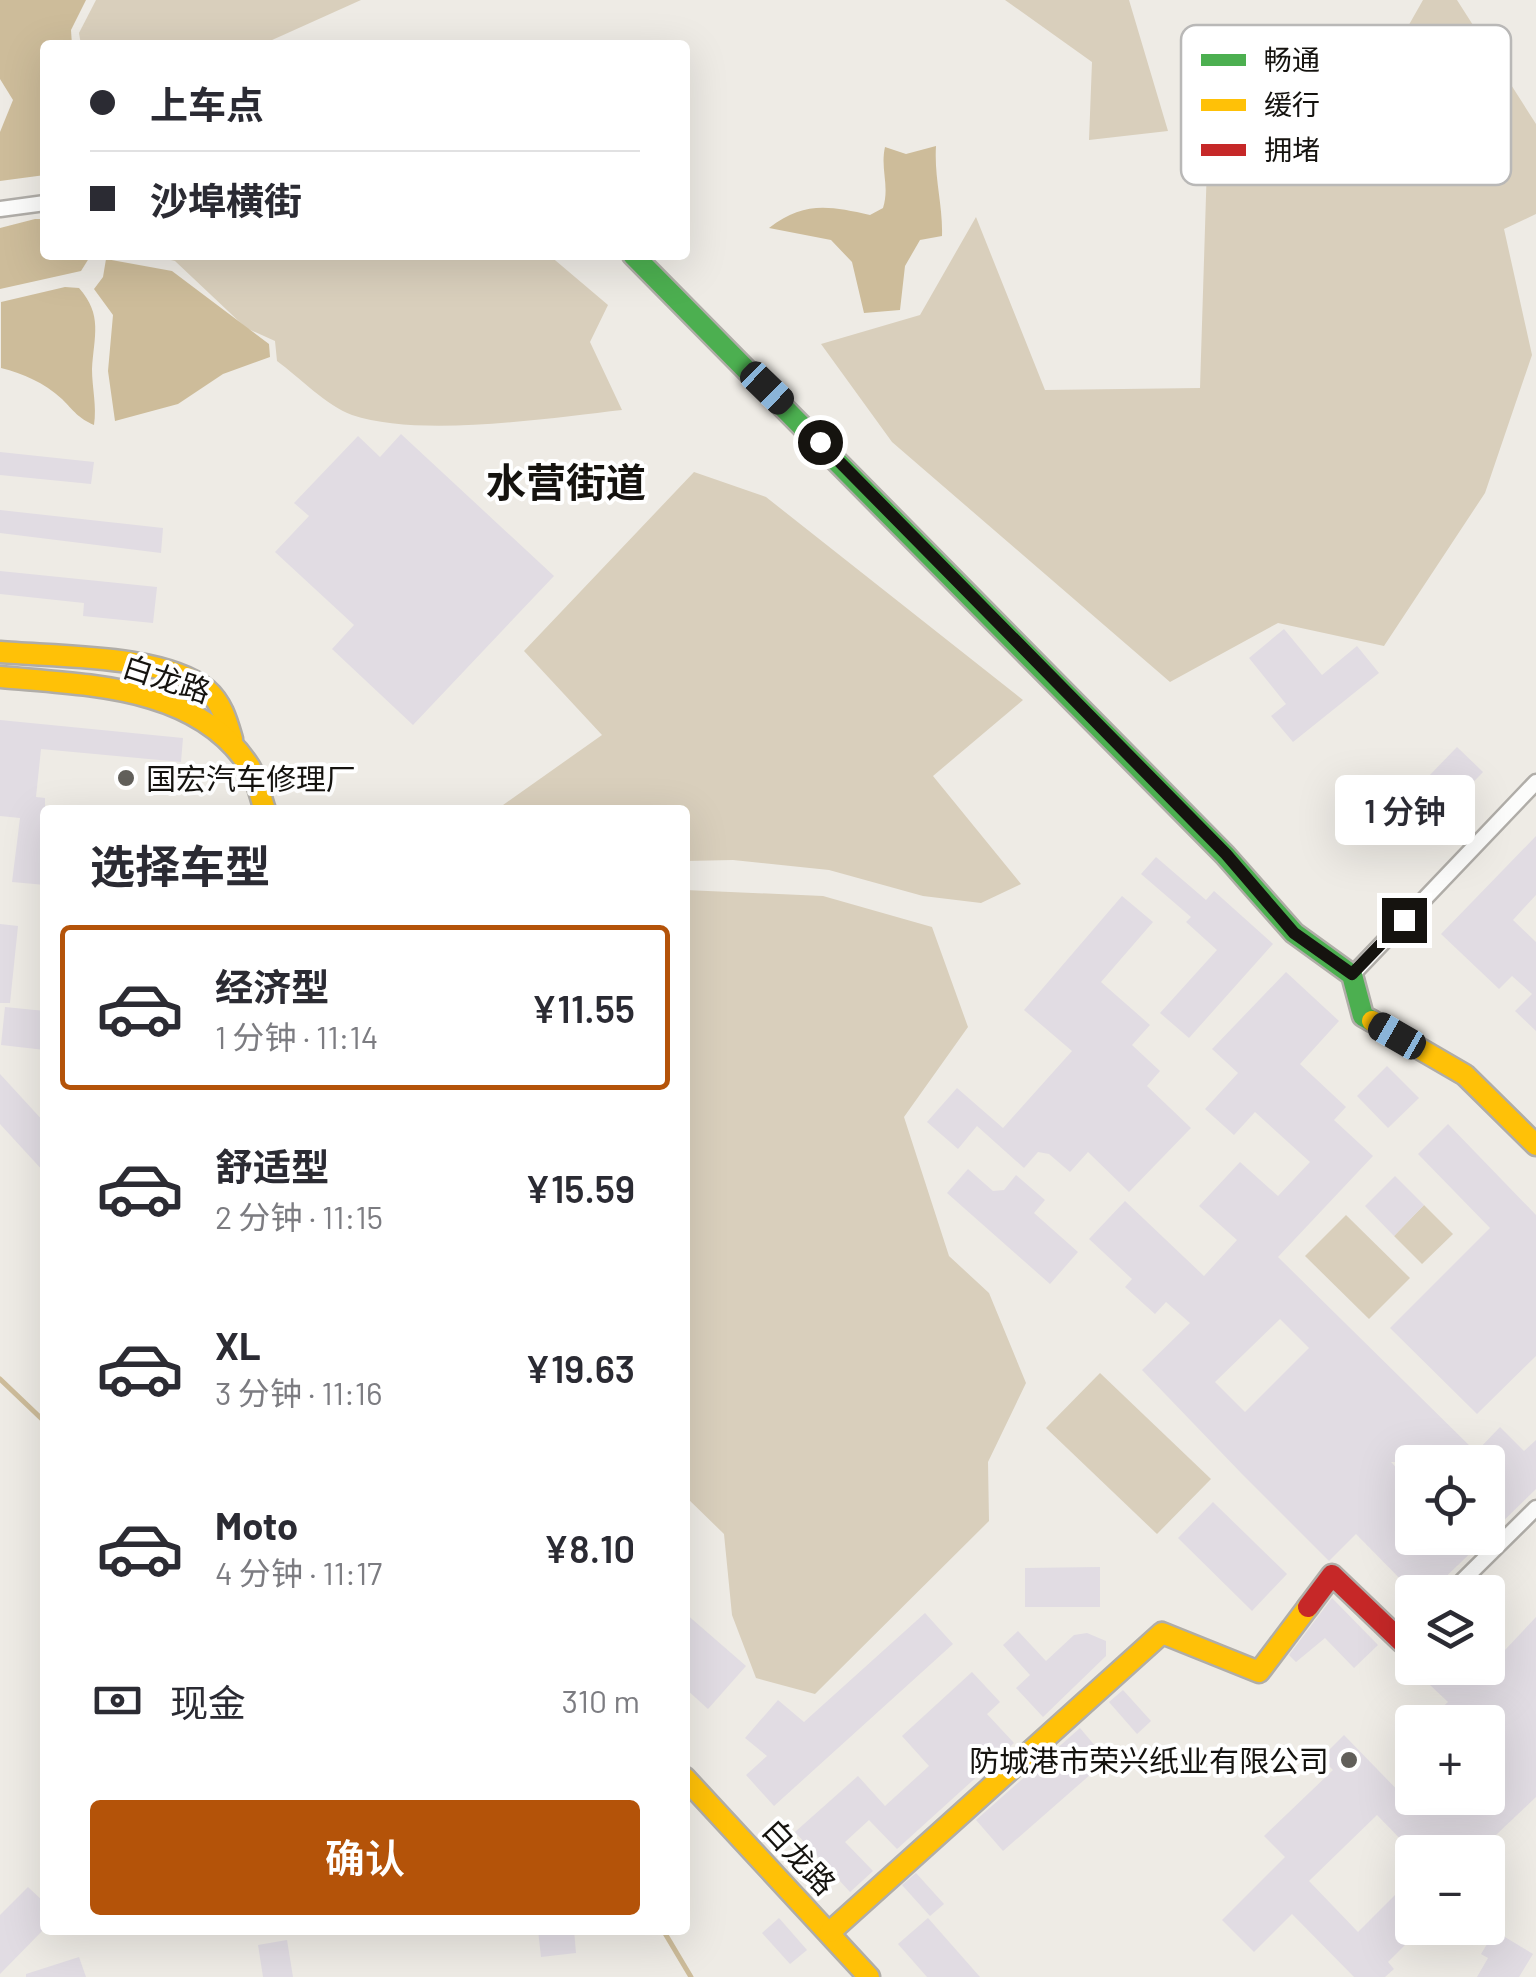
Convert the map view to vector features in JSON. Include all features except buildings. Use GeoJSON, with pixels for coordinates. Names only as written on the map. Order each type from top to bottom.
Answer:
{"type":"FeatureCollection","features":[{"type":"Feature","properties":{"kind":"street"},"geometry":{"type":"LineString","coordinates":[[0,209],[40,204]]}},
{"type":"Feature","properties":{"kind":"street"},"geometry":{"type":"LineString","coordinates":[[638,260],[1226,854],[1294,933],[1352,974],[1363,1016],[1465,1075],[1536,1145]]}},
{"type":"Feature","properties":{"kind":"street"},"geometry":{"type":"LineString","coordinates":[[0,652],[121,664],[201,686],[222,709],[232,739]]}},
{"type":"Feature","properties":{"kind":"street","name":"白龙路"},"geometry":{"type":"LineString","coordinates":[[0,678],[102,688],[157,700],[214,723],[232,739],[251,766],[263,805]]}},
{"type":"Feature","properties":{"kind":"street"},"geometry":{"type":"LineString","coordinates":[[1352,974],[1536,782]]}},
{"type":"Feature","properties":{"kind":"street"},"geometry":{"type":"LineString","coordinates":[[1468,1575],[1536,1508]]}},
{"type":"Feature","properties":{"kind":"street"},"geometry":{"type":"LineString","coordinates":[[830,1932],[1162,1634],[1258,1672],[1332,1575],[1395,1635]]}},
{"type":"Feature","properties":{"kind":"street","name":"白龙路"},"geometry":{"type":"LineString","coordinates":[[690,1783],[870,1977]]}},
{"type":"Feature","properties":{"kind":"shaded area"},"geometry":{"type":"Polygon","coordinates":[[[0,0],[86,0],[71,30],[72,40],[40,40],[40,176],[0,181],[0,132],[13,100],[0,79],[0,0]]]}},
{"type":"Feature","properties":{"kind":"shaded area"},"geometry":{"type":"Polygon","coordinates":[[[96,0],[361,0],[272,40],[80,40],[79,33],[96,0]]]}},
{"type":"Feature","properties":{"kind":"shaded area"},"geometry":{"type":"Polygon","coordinates":[[[1005,0],[1129,0],[1168,131],[1089,140],[1092,62],[1005,0]]]}},
{"type":"Feature","properties":{"kind":"shaded area"},"geometry":{"type":"Polygon","coordinates":[[[1423,0],[1457,0],[1473,25],[1409,25],[1423,0]]]}},
{"type":"Feature","properties":{"kind":"shaded area"},"geometry":{"type":"Polygon","coordinates":[[[1511,85],[1536,124],[1536,214],[1504,229],[1532,355],[1485,493],[1384,646],[1278,623],[1170,682],[892,442],[821,344],[920,315],[976,217],[1045,390],[1200,388],[1206,185],[1511,185],[1511,85]]]}},
{"type":"Feature","properties":{"kind":"shaded area"},"geometry":{"type":"Polygon","coordinates":[[[936,146],[942,236],[920,240],[905,266],[900,310],[864,313],[852,262],[831,240],[769,228],[794,213],[817,208],[870,215],[883,208],[885,200],[885,147],[906,154],[936,146]]]}},
{"type":"Feature","properties":{"kind":"shaded area"},"geometry":{"type":"Polygon","coordinates":[[[40,219],[40,260],[88,260],[81,271],[0,289],[0,228],[40,219]]]}},
{"type":"Feature","properties":{"kind":"shaded area"},"geometry":{"type":"Polygon","coordinates":[[[106,260],[172,271],[269,344],[270,357],[223,374],[178,404],[115,421],[108,371],[113,315],[94,289],[103,277],[106,260]]]}},
{"type":"Feature","properties":{"kind":"shaded area"},"geometry":{"type":"Polygon","coordinates":[[[171,260],[555,260],[608,305],[590,342],[622,410],[448,426],[380,422],[352,415],[323,398],[277,361],[275,341],[246,328],[171,260]]]}},
{"type":"Feature","properties":{"kind":"shaded area"},"geometry":{"type":"Polygon","coordinates":[[[65,287],[79,288],[94,317],[94,425],[40,383],[1,368],[1,302],[65,287]]]}},
{"type":"Feature","properties":{"kind":"shaded area"},"geometry":{"type":"Polygon","coordinates":[[[694,472],[766,497],[1023,700],[933,776],[1021,884],[981,903],[923,896],[829,870],[733,860],[690,861],[690,805],[503,805],[602,735],[524,651],[694,472]]]}},
{"type":"Feature","properties":{"kind":"shaded area"},"geometry":{"type":"Polygon","coordinates":[[[690,890],[823,896],[932,927],[968,1027],[904,1117],[949,1256],[989,1293],[1026,1383],[988,1462],[989,1521],[815,1694],[756,1678],[732,1615],[724,1534],[690,1501],[690,890]]]}},
{"type":"Feature","properties":{"kind":"shaded area"},"geometry":{"type":"Polygon","coordinates":[[[1424,1205],[1453,1234],[1422,1264],[1394,1236],[1424,1205]]]}},
{"type":"Feature","properties":{"kind":"shaded area"},"geometry":{"type":"Polygon","coordinates":[[[1346,1215],[1410,1278],[1369,1319],[1305,1256],[1346,1215]]]}},
{"type":"Feature","properties":{"kind":"shaded area"},"geometry":{"type":"Polygon","coordinates":[[[1100,1373],[1211,1479],[1157,1534],[1046,1428],[1100,1373]]]}},
{"type":"Feature","properties":{"kind":"waterway"},"geometry":{"type":"LineString","coordinates":[[0,1379],[40,1417]]}},
{"type":"Feature","properties":{"kind":"waterway"},"geometry":{"type":"LineString","coordinates":[[666,1935],[691,1977]]}},
{"type":"Feature","properties":{"kind":"traffic: fast"},"geometry":{"type":"LineString","coordinates":[[638,260],[1225,855],[1294,933],[1352,975],[1363,1016],[1372,1021]]}},
{"type":"Feature","properties":{"kind":"traffic: slow"},"geometry":{"type":"LineString","coordinates":[[0,652],[137,663],[188,678],[217,701],[232,739]]}},
{"type":"Feature","properties":{"kind":"traffic: slow"},"geometry":{"type":"LineString","coordinates":[[0,677],[103,687],[170,704],[227,739],[249,766],[263,805]]}},
{"type":"Feature","properties":{"kind":"traffic: slow"},"geometry":{"type":"LineString","coordinates":[[1372,1021],[1465,1075],[1536,1145]]}},
{"type":"Feature","properties":{"kind":"traffic: slow"},"geometry":{"type":"LineString","coordinates":[[830,1932],[1162,1633],[1259,1672],[1308,1607]]}},
{"type":"Feature","properties":{"kind":"traffic: slow"},"geometry":{"type":"LineString","coordinates":[[690,1783],[869,1977]]}},
{"type":"Feature","properties":{"kind":"traffic: jam"},"geometry":{"type":"LineString","coordinates":[[1308,1607],[1332,1575],[1395,1635]]}},
{"type":"Feature","properties":{"kind":"place","name":"国宏汽车修理厂"},"geometry":{"type":"Point","coordinates":[126,778]}},
{"type":"Feature","properties":{"kind":"place","name":"防城港市荣兴纸业有限公司"},"geometry":{"type":"Point","coordinates":[1349,1760]}},
{"type":"Feature","properties":{"kind":"district","name":"水营街道"},"geometry":{"type":"Point","coordinates":[566,481]}},
{"type":"Feature","properties":{"kind":"route"},"geometry":{"type":"LineString","coordinates":[[820,442],[1226,854],[1294,933],[1352,974],[1404,920]]}}]}
